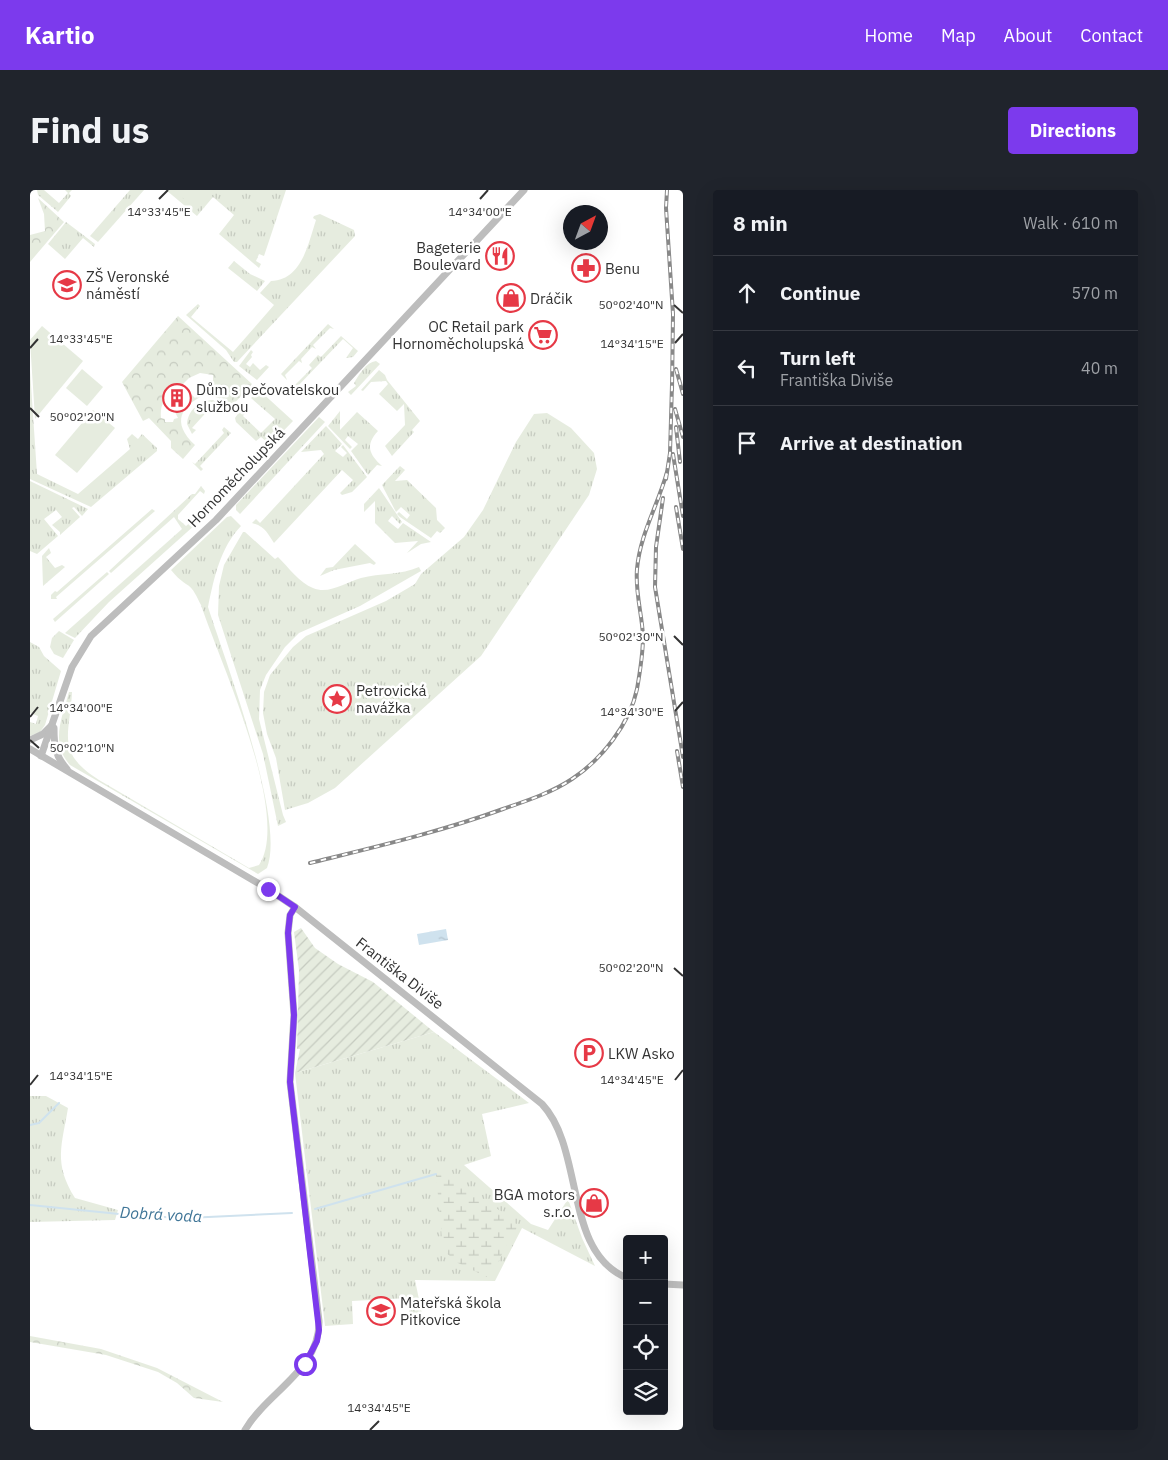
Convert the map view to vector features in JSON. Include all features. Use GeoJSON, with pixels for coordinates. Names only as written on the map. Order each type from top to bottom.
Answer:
{"type":"FeatureCollection","features":[{"type":"Feature","properties":{"kind":"street","name":"Hornoměcholupská"},"geometry":{"type":"LineString","coordinates":[[41,756],[72,667],[91,636],[216,520],[524,190]]}},
{"type":"Feature","properties":{"kind":"street"},"geometry":{"type":"LineString","coordinates":[[30,740],[43,734],[54,723]]}},
{"type":"Feature","properties":{"kind":"street"},"geometry":{"type":"LineString","coordinates":[[54,723],[54,748],[57,756],[68,771],[82,781]]}},
{"type":"Feature","properties":{"kind":"street"},"geometry":{"type":"LineString","coordinates":[[30,750],[82,781]]}},
{"type":"Feature","properties":{"kind":"street","name":"Františka Diviše"},"geometry":{"type":"LineString","coordinates":[[82,781],[268,889],[295,907],[547,1109],[563,1137],[577,1201],[593,1246],[608,1266],[623,1275]]}},
{"type":"Feature","properties":{"kind":"street"},"geometry":{"type":"LineString","coordinates":[[245,1430],[266,1401],[308,1360],[318,1336],[318,1320],[290,1082],[294,1015],[288,933],[290,915],[295,907]]}},
{"type":"Feature","properties":{"kind":"street"},"geometry":{"type":"LineString","coordinates":[[668,1284],[683,1285]]}},
{"type":"Feature","properties":{"kind":"green space"},"geometry":{"type":"Polygon","coordinates":[[[37,190],[44,190],[59,203],[68,193],[65,190],[72,190],[69,193],[71,196],[58,212],[38,195],[37,190]]]}},
{"type":"Feature","properties":{"kind":"green space"},"geometry":{"type":"Polygon","coordinates":[[[130,190],[144,190],[98,242],[90,236],[130,190]]]}},
{"type":"Feature","properties":{"kind":"green space"},"geometry":{"type":"Polygon","coordinates":[[[166,190],[286,190],[264,256],[259,254],[256,261],[261,264],[259,268],[219,234],[234,215],[213,197],[197,216],[166,190]]]}},
{"type":"Feature","properties":{"kind":"green space"},"geometry":{"type":"Polygon","coordinates":[[[173,190],[213,190],[197,210],[173,190]]]}},
{"type":"Feature","properties":{"kind":"green space"},"geometry":{"type":"Polygon","coordinates":[[[38,198],[64,222],[30,262],[30,235],[45,231],[44,214],[38,198]]]}},
{"type":"Feature","properties":{"kind":"green space"},"geometry":{"type":"Polygon","coordinates":[[[320,214],[354,230],[355,236],[237,362],[234,362],[226,350],[186,315],[198,304],[200,306],[191,317],[233,352],[274,305],[260,293],[271,281],[282,279],[297,268],[310,240],[316,220],[313,218],[320,214]]]}},
{"type":"Feature","properties":{"kind":"green space"},"geometry":{"type":"Polygon","coordinates":[[[66,222],[95,244],[94,247],[83,238],[65,259],[48,244],[66,222]]]}},
{"type":"Feature","properties":{"kind":"green space"},"geometry":{"type":"Polygon","coordinates":[[[234,261],[250,274],[265,281],[257,291],[228,268],[234,261]]]}},
{"type":"Feature","properties":{"kind":"green space"},"geometry":{"type":"Polygon","coordinates":[[[178,316],[252,384],[230,408],[218,398],[207,394],[198,398],[185,409],[181,422],[183,429],[195,445],[183,459],[171,448],[171,441],[149,418],[143,421],[122,382],[178,316]],[[200,373],[189,378],[173,394],[171,392],[163,404],[161,418],[165,419],[165,422],[173,422],[174,419],[178,418],[175,412],[178,412],[192,395],[195,398],[203,392],[203,388],[209,391],[210,387],[213,387],[213,375],[200,373]]]}},
{"type":"Feature","properties":{"kind":"green space"},"geometry":{"type":"Polygon","coordinates":[[[328,324],[334,329],[330,328],[313,345],[316,349],[312,347],[301,359],[302,363],[299,361],[285,375],[287,380],[281,374],[328,324]]]}},
{"type":"Feature","properties":{"kind":"green space"},"geometry":{"type":"Polygon","coordinates":[[[42,326],[83,361],[35,419],[30,340],[42,326]]]}},
{"type":"Feature","properties":{"kind":"green space"},"geometry":{"type":"Polygon","coordinates":[[[341,336],[358,351],[353,357],[346,358],[353,348],[343,339],[297,387],[301,391],[292,393],[294,386],[312,368],[309,365],[318,355],[321,357],[341,336]]]}},
{"type":"Feature","properties":{"kind":"green space"},"geometry":{"type":"Polygon","coordinates":[[[251,350],[253,352],[252,357],[246,364],[250,367],[253,363],[260,370],[266,365],[269,367],[257,380],[239,366],[251,350]]]}},
{"type":"Feature","properties":{"kind":"green space"},"geometry":{"type":"Polygon","coordinates":[[[376,361],[380,364],[351,395],[348,392],[356,386],[354,383],[366,366],[376,361]]]}},
{"type":"Feature","properties":{"kind":"green space"},"geometry":{"type":"Polygon","coordinates":[[[82,369],[103,387],[87,406],[66,388],[82,369]]]}},
{"type":"Feature","properties":{"kind":"green space"},"geometry":{"type":"Polygon","coordinates":[[[30,370],[37,474],[78,494],[130,449],[127,439],[132,434],[138,439],[142,434],[157,448],[157,451],[91,507],[30,479],[30,370]]]}},
{"type":"Feature","properties":{"kind":"green space"},"geometry":{"type":"Polygon","coordinates":[[[379,370],[385,375],[420,421],[412,430],[414,432],[392,456],[385,446],[405,425],[404,404],[397,411],[379,394],[388,384],[386,381],[371,382],[363,391],[361,390],[379,370]]]}},
{"type":"Feature","properties":{"kind":"green space"},"geometry":{"type":"Polygon","coordinates":[[[259,390],[293,421],[267,448],[264,445],[267,442],[261,437],[256,441],[236,422],[235,418],[242,408],[246,412],[243,416],[261,433],[275,419],[251,398],[259,390]]]}},
{"type":"Feature","properties":{"kind":"green space"},"geometry":{"type":"Polygon","coordinates":[[[213,400],[220,404],[217,407],[212,406],[192,428],[196,430],[192,434],[187,424],[190,414],[199,404],[213,400]]]}},
{"type":"Feature","properties":{"kind":"green space"},"geometry":{"type":"Polygon","coordinates":[[[93,410],[115,428],[77,473],[55,455],[93,410]]]}},
{"type":"Feature","properties":{"kind":"green space"},"geometry":{"type":"Polygon","coordinates":[[[340,411],[340,430],[357,412],[378,431],[371,441],[370,449],[382,466],[377,465],[368,475],[351,451],[358,444],[348,436],[345,440],[352,447],[350,449],[328,426],[340,411]]]}},
{"type":"Feature","properties":{"kind":"green space"},"geometry":{"type":"Polygon","coordinates":[[[547,413],[571,428],[594,453],[597,469],[589,495],[481,656],[335,788],[308,803],[285,810],[276,758],[267,734],[263,713],[264,692],[270,675],[293,647],[306,636],[386,601],[415,584],[421,574],[464,537],[483,510],[516,442],[534,414],[547,413]]]}},
{"type":"Feature","properties":{"kind":"green space"},"geometry":{"type":"Polygon","coordinates":[[[319,417],[325,422],[240,514],[236,510],[236,505],[319,417]]]}},
{"type":"Feature","properties":{"kind":"green space"},"geometry":{"type":"Polygon","coordinates":[[[326,426],[342,444],[335,451],[343,457],[347,453],[341,447],[343,445],[367,477],[352,492],[342,495],[340,493],[353,480],[342,470],[274,543],[263,528],[252,523],[256,519],[260,523],[324,454],[321,450],[301,452],[326,426]]]}},
{"type":"Feature","properties":{"kind":"green space"},"geometry":{"type":"Polygon","coordinates":[[[224,427],[231,433],[200,466],[203,469],[201,471],[192,462],[195,464],[224,433],[222,430],[224,427]]]}},
{"type":"Feature","properties":{"kind":"green space"},"geometry":{"type":"Polygon","coordinates":[[[400,466],[405,470],[395,481],[407,480],[436,508],[437,520],[445,528],[440,533],[437,531],[431,538],[397,514],[399,512],[407,519],[410,515],[401,507],[396,512],[382,485],[400,466]]]}},
{"type":"Feature","properties":{"kind":"green space"},"geometry":{"type":"Polygon","coordinates":[[[30,481],[88,509],[82,516],[74,507],[72,508],[80,517],[60,535],[60,532],[52,525],[62,517],[56,510],[44,519],[58,536],[37,554],[30,551],[30,481]]]}},
{"type":"Feature","properties":{"kind":"green space"},"geometry":{"type":"Polygon","coordinates":[[[201,486],[205,491],[204,494],[200,491],[178,515],[178,519],[186,526],[192,521],[196,524],[109,602],[75,638],[65,633],[182,529],[174,517],[111,573],[109,571],[192,494],[195,494],[201,486]]]}},
{"type":"Feature","properties":{"kind":"green space"},"geometry":{"type":"Polygon","coordinates":[[[379,488],[402,522],[400,524],[392,516],[388,521],[398,529],[403,523],[431,542],[421,544],[407,553],[418,541],[395,543],[375,523],[375,501],[364,512],[364,504],[379,488]]]}},
{"type":"Feature","properties":{"kind":"green space"},"geometry":{"type":"Polygon","coordinates":[[[152,509],[155,511],[56,597],[57,599],[51,599],[51,595],[55,591],[57,592],[152,509]]]}},
{"type":"Feature","properties":{"kind":"green space"},"geometry":{"type":"Polygon","coordinates":[[[231,516],[241,526],[223,554],[208,607],[239,700],[260,774],[236,698],[201,605],[191,588],[171,570],[227,517],[231,516]]]}},
{"type":"Feature","properties":{"kind":"green space"},"geometry":{"type":"Polygon","coordinates":[[[243,532],[275,559],[278,557],[308,586],[319,590],[331,589],[361,578],[376,575],[412,570],[419,567],[421,571],[360,606],[299,633],[285,647],[266,675],[260,690],[259,719],[286,822],[278,826],[263,754],[218,615],[219,586],[224,565],[243,532]]]}},
{"type":"Feature","properties":{"kind":"green space"},"geometry":{"type":"Polygon","coordinates":[[[355,544],[376,563],[374,565],[370,563],[334,570],[320,576],[326,568],[333,567],[355,544]]]}},
{"type":"Feature","properties":{"kind":"green space"},"geometry":{"type":"Polygon","coordinates":[[[49,548],[51,553],[46,557],[55,568],[62,565],[65,567],[43,586],[42,556],[49,548]]]}},
{"type":"Feature","properties":{"kind":"green space"},"geometry":{"type":"Polygon","coordinates":[[[107,572],[109,574],[55,622],[53,619],[107,572]]]}},
{"type":"Feature","properties":{"kind":"green space"},"geometry":{"type":"Polygon","coordinates":[[[59,631],[74,640],[63,658],[54,654],[50,647],[52,638],[59,631]]]}},
{"type":"Feature","properties":{"kind":"green space"},"geometry":{"type":"Polygon","coordinates":[[[30,642],[39,647],[44,656],[61,671],[45,725],[40,732],[30,736],[30,722],[36,724],[38,716],[30,713],[30,642]]]}},
{"type":"Feature","properties":{"kind":"green space"},"geometry":{"type":"Polygon","coordinates":[[[69,692],[72,692],[68,742],[76,760],[85,770],[249,868],[259,865],[267,842],[266,811],[260,775],[268,815],[271,845],[267,868],[258,874],[70,765],[60,748],[59,739],[63,711],[69,692]]]}},
{"type":"Feature","properties":{"kind":"green space"},"geometry":{"type":"Polygon","coordinates":[[[301,928],[315,948],[338,964],[373,982],[434,1032],[295,1073],[300,1049],[297,1049],[299,970],[294,932],[301,928]]]}},
{"type":"Feature","properties":{"kind":"green space"},"geometry":{"type":"Polygon","coordinates":[[[434,1032],[529,1103],[482,1114],[491,1156],[464,1165],[531,1224],[548,1230],[568,1199],[582,1238],[595,1266],[522,1228],[495,1281],[415,1280],[423,1319],[410,1320],[408,1298],[352,1301],[353,1324],[325,1326],[295,1073],[434,1032]]]}},
{"type":"Feature","properties":{"kind":"green space"},"geometry":{"type":"Polygon","coordinates":[[[30,1096],[46,1096],[68,1108],[61,1154],[68,1186],[75,1198],[118,1210],[115,1220],[30,1222],[30,1096]]]}},
{"type":"Feature","properties":{"kind":"green space"},"geometry":{"type":"Polygon","coordinates":[[[443,1173],[514,1220],[517,1228],[489,1278],[458,1263],[443,1250],[436,1174],[443,1173]]]}},
{"type":"Feature","properties":{"kind":"green space"},"geometry":{"type":"Polygon","coordinates":[[[30,1336],[101,1349],[157,1368],[223,1402],[194,1398],[177,1383],[158,1372],[106,1355],[30,1342],[30,1336]]]}},
{"type":"Feature","properties":{"kind":"water"},"geometry":{"type":"Polygon","coordinates":[[[446,929],[448,940],[419,945],[417,934],[446,929]]]}},
{"type":"Feature","properties":{"kind":"waterway"},"geometry":{"type":"LineString","coordinates":[[30,1125],[39,1123],[59,1103]]}},
{"type":"Feature","properties":{"kind":"waterway","name":"Dobrá voda"},"geometry":{"type":"LineString","coordinates":[[315,1209],[436,1174]]}},
{"type":"Feature","properties":{"kind":"waterway","name":"Dobrá voda"},"geometry":{"type":"LineString","coordinates":[[30,1205],[139,1216],[187,1218],[292,1213]]}},
{"type":"Feature","properties":{"kind":"railway"},"geometry":{"type":"LineString","coordinates":[[667,190],[666,208],[673,314],[672,390]]}},
{"type":"Feature","properties":{"kind":"railway"},"geometry":{"type":"LineString","coordinates":[[676,369],[683,394]]}},
{"type":"Feature","properties":{"kind":"railway"},"geometry":{"type":"LineString","coordinates":[[666,479],[670,453],[672,384]]}},
{"type":"Feature","properties":{"kind":"railway"},"geometry":{"type":"LineString","coordinates":[[675,409],[683,437]]}},
{"type":"Feature","properties":{"kind":"railway"},"geometry":{"type":"LineString","coordinates":[[676,427],[680,462]]}},
{"type":"Feature","properties":{"kind":"railway"},"geometry":{"type":"LineString","coordinates":[[673,454],[683,516]]}},
{"type":"Feature","properties":{"kind":"railway"},"geometry":{"type":"LineString","coordinates":[[310,863],[431,832],[529,800],[572,779],[593,762],[621,728],[628,715],[637,689],[643,636],[637,586],[637,569],[645,532],[667,472]]}},
{"type":"Feature","properties":{"kind":"railway"},"geometry":{"type":"LineString","coordinates":[[663,498],[656,547],[655,587],[683,757]]}},
{"type":"Feature","properties":{"kind":"railway"},"geometry":{"type":"LineString","coordinates":[[676,507],[683,549]]}},
{"type":"Feature","properties":{"kind":"railway"},"geometry":{"type":"LineString","coordinates":[[677,751],[683,787]]}},
{"type":"Feature","properties":{"kind":"place","name":"Bageterie Boulevard"},"geometry":{"type":"Point","coordinates":[500,256]}},
{"type":"Feature","properties":{"kind":"place","name":"Benu"},"geometry":{"type":"Point","coordinates":[586,268]}},
{"type":"Feature","properties":{"kind":"place","name":"ZŠ Veronské náměstí"},"geometry":{"type":"Point","coordinates":[67,285]}},
{"type":"Feature","properties":{"kind":"place","name":"Dráčik"},"geometry":{"type":"Point","coordinates":[511,298]}},
{"type":"Feature","properties":{"kind":"place","name":"OC Retail park Hornoměcholupská"},"geometry":{"type":"Point","coordinates":[543,335]}},
{"type":"Feature","properties":{"kind":"place","name":"Dům s pečovatelskou službou"},"geometry":{"type":"Point","coordinates":[177,398]}},
{"type":"Feature","properties":{"kind":"place","name":"Petrovická navážka"},"geometry":{"type":"Point","coordinates":[337,699]}},
{"type":"Feature","properties":{"kind":"place","name":"LKW Asko"},"geometry":{"type":"Point","coordinates":[589,1053]}},
{"type":"Feature","properties":{"kind":"place","name":"BGA motors s.r.o."},"geometry":{"type":"Point","coordinates":[594,1203]}},
{"type":"Feature","properties":{"kind":"place","name":"Mateřská škola Pitkovice"},"geometry":{"type":"Point","coordinates":[381,1311]}},
{"type":"Feature","properties":{"kind":"route"},"geometry":{"type":"LineString","coordinates":[[268,889],[295,907],[290,915],[288,933],[294,1015],[290,1082],[319,1330],[311,1356],[305,1364]]}}]}
